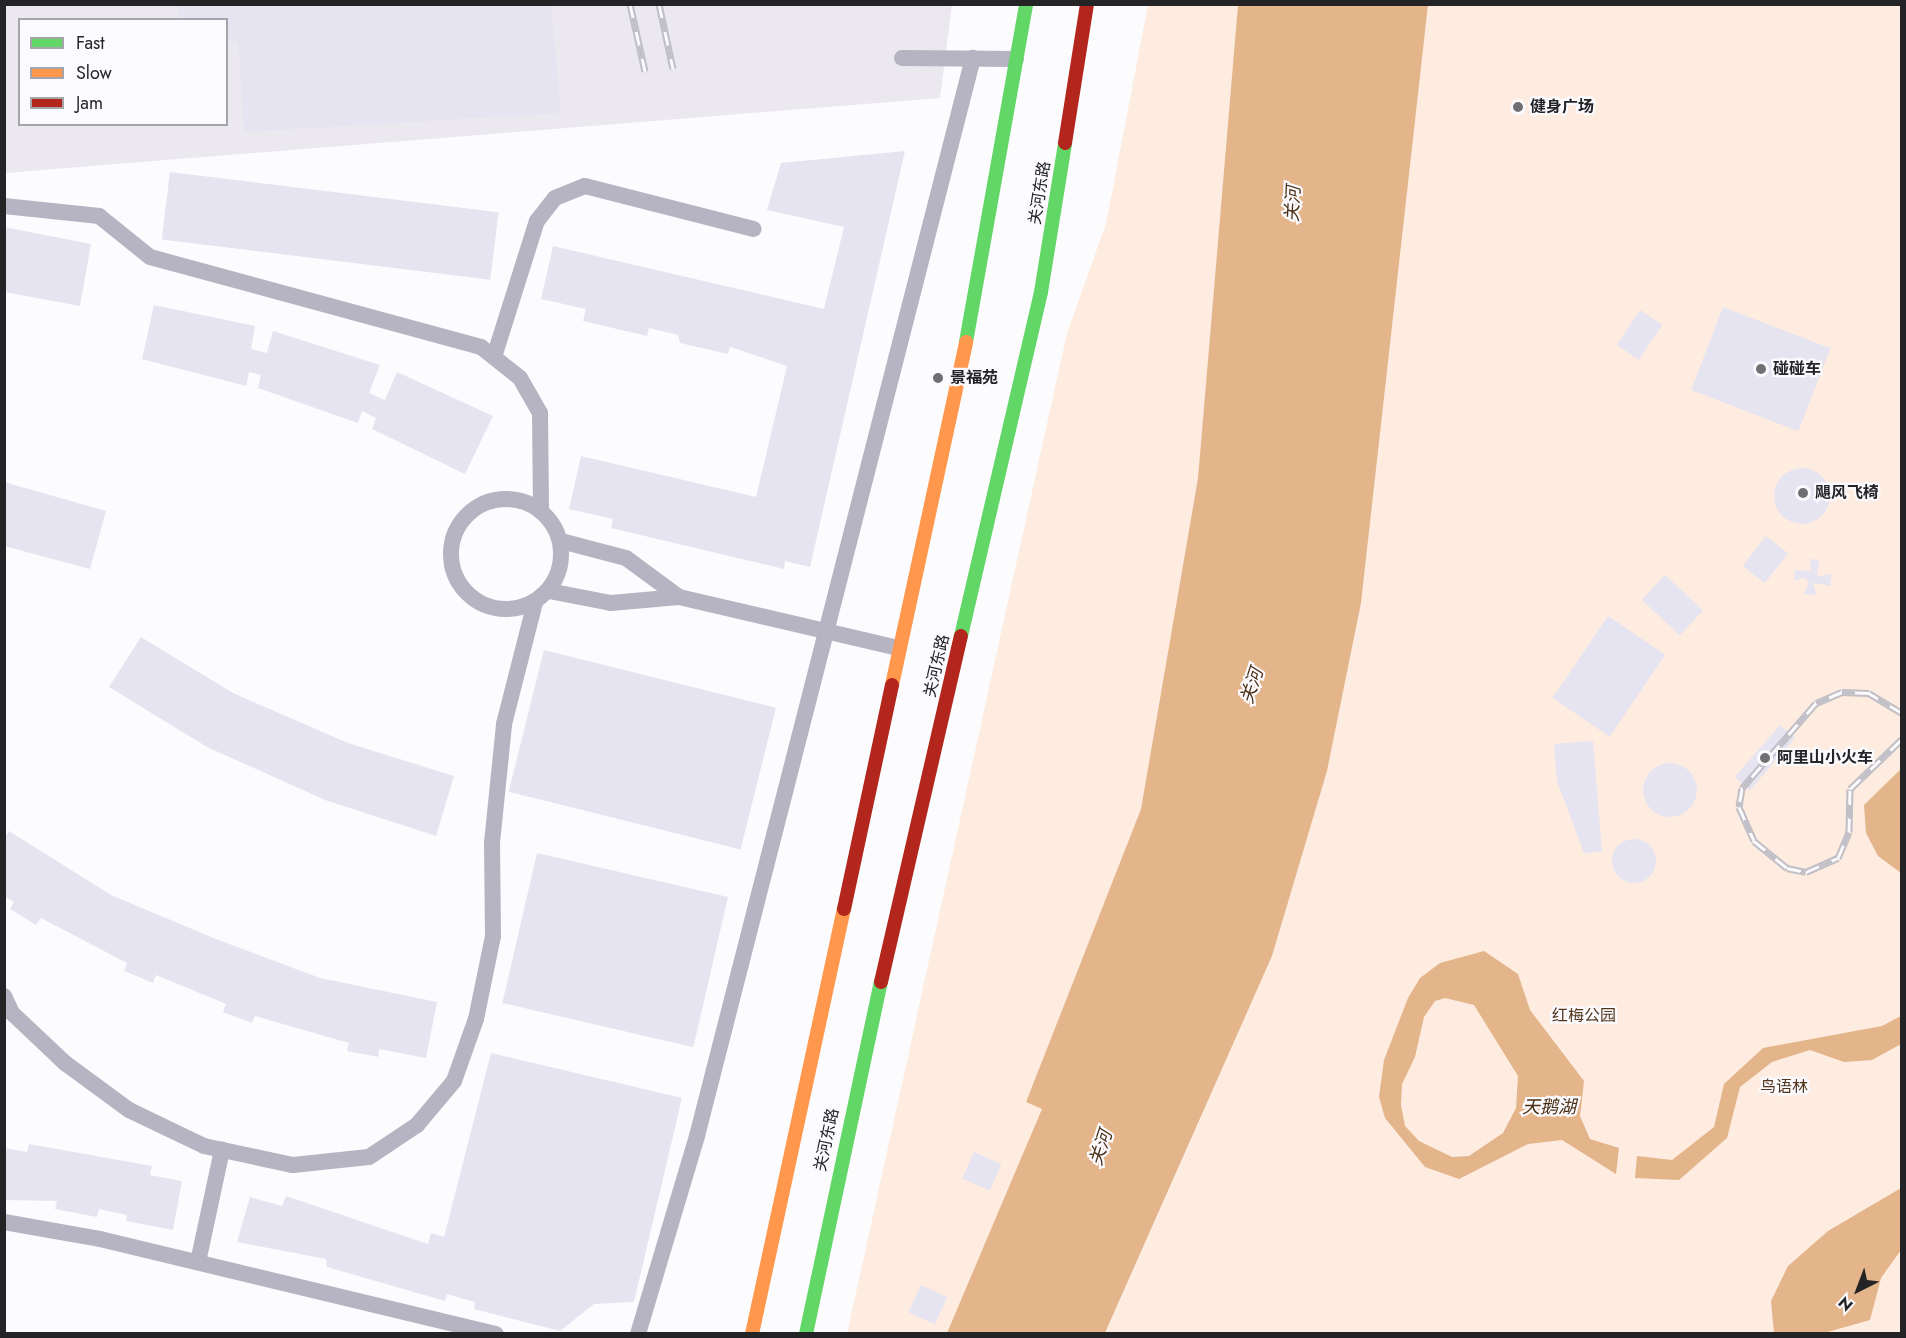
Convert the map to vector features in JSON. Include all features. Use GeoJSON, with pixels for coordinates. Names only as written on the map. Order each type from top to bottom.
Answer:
{"type":"FeatureCollection","features":[{"type":"Feature","properties":{"kind":"main road"},"geometry":{"type":"LineString","coordinates":[[752,1334],[898,648],[979,281],[1026,4]]}},
{"type":"Feature","properties":{"kind":"main road","name":"关河东路"},"geometry":{"type":"LineString","coordinates":[[806,1334],[844,1139],[1041,292],[1087,4]]}},
{"type":"Feature","properties":{"kind":"lane"},"geometry":{"type":"LineString","coordinates":[[902,58],[1017,59]]}},
{"type":"Feature","properties":{"kind":"lane"},"geometry":{"type":"LineString","coordinates":[[638,1334],[697,1136],[824,631],[973,58]]}},
{"type":"Feature","properties":{"kind":"lane"},"geometry":{"type":"LineString","coordinates":[[494,357],[537,221],[555,198],[585,186],[754,229]]}},
{"type":"Feature","properties":{"kind":"lane"},"geometry":{"type":"LineString","coordinates":[[4,206],[99,216],[150,257],[481,347],[520,378],[540,413],[541,510],[561,541],[560,567],[549,591],[536,602],[501,610],[470,596],[452,565],[451,545],[457,527],[486,502],[504,498],[541,510]]}},
{"type":"Feature","properties":{"kind":"lane"},"geometry":{"type":"LineString","coordinates":[[561,541],[626,558],[679,597]]}},
{"type":"Feature","properties":{"kind":"lane"},"geometry":{"type":"LineString","coordinates":[[549,591],[611,603],[679,597],[898,648]]}},
{"type":"Feature","properties":{"kind":"lane"},"geometry":{"type":"LineString","coordinates":[[4,996],[12,1013],[65,1063],[129,1110],[222,1149],[293,1164],[369,1157],[417,1125],[454,1081],[476,1019],[493,936],[492,843],[504,724],[536,602]]}},
{"type":"Feature","properties":{"kind":"lane"},"geometry":{"type":"LineString","coordinates":[[198,1262],[222,1149]]}},
{"type":"Feature","properties":{"kind":"lane"},"geometry":{"type":"LineString","coordinates":[[4,1222],[198,1262],[496,1334]]}},
{"type":"Feature","properties":{"kind":"shaded area"},"geometry":{"type":"Polygon","coordinates":[[[5,5],[952,5],[940,98],[5,173],[5,5]]]}},
{"type":"Feature","properties":{"kind":"green space"},"geometry":{"type":"Polygon","coordinates":[[[1148,5],[1238,5],[1198,478],[1141,809],[1026,1102],[1043,1109],[947,1333],[847,1334],[1067,333],[1106,224],[1148,5]]]}},
{"type":"Feature","properties":{"kind":"green space","name":"红梅公园"},"geometry":{"type":"Polygon","coordinates":[[[1428,5],[1901,5],[1901,1333],[1105,1334],[1272,956],[1327,771],[1361,603],[1428,5]]]}},
{"type":"Feature","properties":{"kind":"water","name":"关河"},"geometry":{"type":"Polygon","coordinates":[[[1238,5],[1428,5],[1361,603],[1327,771],[1272,956],[1105,1333],[947,1333],[1042,1109],[1026,1102],[1141,809],[1198,478],[1238,5]]]}},
{"type":"Feature","properties":{"kind":"water"},"geometry":{"type":"Polygon","coordinates":[[[1901,769],[1901,873],[1878,856],[1866,833],[1864,805],[1901,769]]]}},
{"type":"Feature","properties":{"kind":"water","name":"天鹅湖"},"geometry":{"type":"Polygon","coordinates":[[[1484,951],[1518,974],[1530,1010],[1584,1081],[1580,1116],[1590,1139],[1619,1148],[1616,1174],[1562,1140],[1528,1144],[1459,1179],[1425,1167],[1385,1118],[1379,1097],[1384,1060],[1408,998],[1420,978],[1440,963],[1484,951]],[[1445,998],[1435,1001],[1424,1017],[1415,1057],[1402,1084],[1401,1105],[1405,1126],[1419,1141],[1452,1157],[1469,1156],[1503,1133],[1516,1108],[1518,1076],[1474,1005],[1445,998]]]}},
{"type":"Feature","properties":{"kind":"water"},"geometry":{"type":"Polygon","coordinates":[[[1901,1016],[1901,1044],[1872,1060],[1844,1062],[1810,1050],[1772,1062],[1740,1087],[1727,1138],[1679,1180],[1635,1178],[1637,1156],[1672,1160],[1714,1127],[1724,1084],[1763,1048],[1882,1026],[1901,1016]]]}},
{"type":"Feature","properties":{"kind":"water"},"geometry":{"type":"Polygon","coordinates":[[[1901,1188],[1901,1250],[1881,1278],[1870,1320],[1824,1333],[1774,1333],[1771,1301],[1788,1266],[1828,1231],[1901,1188]]]}},
{"type":"Feature","properties":{"kind":"building"},"geometry":{"type":"Polygon","coordinates":[[[178,4],[551,4],[561,113],[244,132],[238,41],[228,42],[228,18],[180,18],[178,4]]]}},
{"type":"Feature","properties":{"kind":"building"},"geometry":{"type":"Polygon","coordinates":[[[905,151],[810,567],[785,561],[784,569],[611,528],[613,519],[569,509],[581,456],[756,497],[787,366],[730,347],[728,354],[680,343],[678,335],[649,328],[647,336],[583,321],[586,309],[541,299],[553,246],[824,309],[844,227],[767,210],[781,163],[905,151]]]}},
{"type":"Feature","properties":{"kind":"building"},"geometry":{"type":"Polygon","coordinates":[[[170,172],[499,212],[490,280],[162,239],[170,172]]]}},
{"type":"Feature","properties":{"kind":"building"},"geometry":{"type":"Polygon","coordinates":[[[4,227],[91,244],[80,306],[4,292],[4,227]]]}},
{"type":"Feature","properties":{"kind":"building"},"geometry":{"type":"Polygon","coordinates":[[[154,305],[255,326],[251,349],[267,353],[273,331],[380,365],[369,393],[385,400],[397,372],[493,416],[465,474],[372,429],[376,418],[362,411],[358,423],[258,388],[261,375],[249,372],[246,386],[142,359],[154,305]]]}},
{"type":"Feature","properties":{"kind":"building","name":"碰碰车"},"geometry":{"type":"Polygon","coordinates":[[[1723,307],[1830,348],[1798,431],[1691,390],[1723,307]]]}},
{"type":"Feature","properties":{"kind":"building"},"geometry":{"type":"Polygon","coordinates":[[[1640,310],[1662,325],[1639,360],[1617,345],[1640,310]]]}},
{"type":"Feature","properties":{"kind":"building","name":"飓风飞椅"},"geometry":{"type":"Polygon","coordinates":[[[1802,468],[1813,470],[1822,476],[1828,485],[1830,496],[1828,507],[1822,516],[1813,522],[1802,524],[1791,522],[1782,516],[1776,507],[1774,496],[1776,485],[1782,476],[1791,470],[1802,468]]]}},
{"type":"Feature","properties":{"kind":"building"},"geometry":{"type":"Polygon","coordinates":[[[4,482],[106,511],[90,569],[4,546],[4,482]]]}},
{"type":"Feature","properties":{"kind":"building"},"geometry":{"type":"Polygon","coordinates":[[[1766,536],[1788,553],[1765,583],[1743,566],[1766,536]]]}},
{"type":"Feature","properties":{"kind":"building"},"geometry":{"type":"Polygon","coordinates":[[[1810,559],[1819,560],[1817,577],[1832,574],[1830,586],[1813,583],[1816,595],[1804,594],[1809,582],[1804,578],[1794,581],[1795,570],[1811,571],[1810,559]]]}},
{"type":"Feature","properties":{"kind":"building"},"geometry":{"type":"Polygon","coordinates":[[[1665,575],[1703,610],[1680,635],[1642,600],[1665,575]]]}},
{"type":"Feature","properties":{"kind":"building"},"geometry":{"type":"Polygon","coordinates":[[[1608,616],[1665,655],[1610,737],[1553,698],[1608,616]]]}},
{"type":"Feature","properties":{"kind":"building"},"geometry":{"type":"Polygon","coordinates":[[[141,637],[233,693],[348,743],[454,776],[436,836],[325,800],[207,747],[109,687],[141,637]]]}},
{"type":"Feature","properties":{"kind":"building"},"geometry":{"type":"Polygon","coordinates":[[[544,650],[776,708],[741,849],[509,792],[544,650]]]}},
{"type":"Feature","properties":{"kind":"building","name":"阿里山小火车"},"geometry":{"type":"Polygon","coordinates":[[[1780,725],[1795,738],[1750,790],[1735,777],[1780,725]]]}},
{"type":"Feature","properties":{"kind":"building"},"geometry":{"type":"Polygon","coordinates":[[[1593,741],[1602,851],[1584,853],[1557,781],[1554,744],[1593,741]]]}},
{"type":"Feature","properties":{"kind":"building"},"geometry":{"type":"Polygon","coordinates":[[[1670,763],[1680,765],[1689,771],[1695,780],[1697,790],[1695,800],[1689,809],[1680,815],[1670,817],[1660,815],[1651,809],[1645,800],[1643,790],[1645,780],[1651,771],[1660,765],[1670,763]]]}},
{"type":"Feature","properties":{"kind":"building"},"geometry":{"type":"Polygon","coordinates":[[[9,831],[111,895],[216,939],[320,978],[437,1002],[426,1058],[379,1049],[378,1057],[347,1051],[349,1043],[255,1016],[252,1023],[223,1012],[226,1004],[156,975],[153,983],[124,971],[127,963],[41,918],[36,925],[10,909],[14,902],[4,896],[4,839],[9,831]]]}},
{"type":"Feature","properties":{"kind":"building"},"geometry":{"type":"Polygon","coordinates":[[[1634,839],[1643,840],[1650,845],[1655,852],[1655,870],[1650,877],[1643,882],[1634,883],[1625,882],[1618,877],[1613,870],[1612,861],[1613,852],[1618,845],[1625,840],[1634,839]]]}},
{"type":"Feature","properties":{"kind":"building"},"geometry":{"type":"Polygon","coordinates":[[[537,853],[728,897],[693,1047],[502,1003],[537,853]]]}},
{"type":"Feature","properties":{"kind":"building"},"geometry":{"type":"Polygon","coordinates":[[[491,1053],[682,1098],[634,1302],[594,1304],[560,1331],[474,1309],[475,1302],[447,1294],[445,1301],[327,1267],[326,1259],[237,1242],[250,1197],[282,1206],[286,1196],[428,1244],[431,1233],[444,1237],[491,1053]]]}},
{"type":"Feature","properties":{"kind":"building"},"geometry":{"type":"Polygon","coordinates":[[[29,1144],[152,1166],[150,1175],[182,1181],[173,1230],[126,1221],[127,1215],[99,1209],[97,1217],[55,1209],[57,1201],[4,1200],[4,1148],[27,1152],[29,1144]]]}},
{"type":"Feature","properties":{"kind":"building"},"geometry":{"type":"Polygon","coordinates":[[[974,1152],[1001,1164],[990,1191],[962,1178],[974,1152]]]}},
{"type":"Feature","properties":{"kind":"building"},"geometry":{"type":"Polygon","coordinates":[[[921,1285],[947,1297],[935,1324],[908,1312],[921,1285]]]}},
{"type":"Feature","properties":{"kind":"railway"},"geometry":{"type":"LineString","coordinates":[[630,4],[645,71]]}},
{"type":"Feature","properties":{"kind":"railway"},"geometry":{"type":"LineString","coordinates":[[659,4],[673,69]]}},
{"type":"Feature","properties":{"kind":"railway"},"geometry":{"type":"LineString","coordinates":[[1902,713],[1869,693],[1842,692],[1816,703],[1742,788],[1739,807],[1754,841],[1787,868],[1806,872],[1838,858],[1849,832],[1850,789],[1902,739]]}},
{"type":"Feature","properties":{"kind":"traffic: fast"},"geometry":{"type":"LineString","coordinates":[[966,342],[1026,4]]}},
{"type":"Feature","properties":{"kind":"traffic: fast"},"geometry":{"type":"LineString","coordinates":[[961,636],[1041,292],[1065,143]]}},
{"type":"Feature","properties":{"kind":"traffic: fast"},"geometry":{"type":"LineString","coordinates":[[806,1334],[881,982]]}},
{"type":"Feature","properties":{"kind":"traffic: slow"},"geometry":{"type":"LineString","coordinates":[[892,685],[966,342]]}},
{"type":"Feature","properties":{"kind":"traffic: slow"},"geometry":{"type":"LineString","coordinates":[[752,1334],[844,909]]}},
{"type":"Feature","properties":{"kind":"traffic: jam"},"geometry":{"type":"LineString","coordinates":[[1065,143],[1087,4]]}},
{"type":"Feature","properties":{"kind":"traffic: jam"},"geometry":{"type":"LineString","coordinates":[[881,982],[961,636]]}},
{"type":"Feature","properties":{"kind":"traffic: jam"},"geometry":{"type":"LineString","coordinates":[[844,909],[892,685]]}},
{"type":"Feature","properties":{"kind":"place","name":"健身广场"},"geometry":{"type":"Point","coordinates":[1518,107]}},
{"type":"Feature","properties":{"kind":"place","name":"碰碰车"},"geometry":{"type":"Point","coordinates":[1761,369]}},
{"type":"Feature","properties":{"kind":"place","name":"景福苑"},"geometry":{"type":"Point","coordinates":[938,378]}},
{"type":"Feature","properties":{"kind":"place","name":"飓风飞椅"},"geometry":{"type":"Point","coordinates":[1803,493]}},
{"type":"Feature","properties":{"kind":"place","name":"阿里山小火车"},"geometry":{"type":"Point","coordinates":[1765,758]}},
{"type":"Feature","properties":{"kind":"park label","name":"鸟语林"},"geometry":{"type":"Point","coordinates":[1784,1087]}}]}
